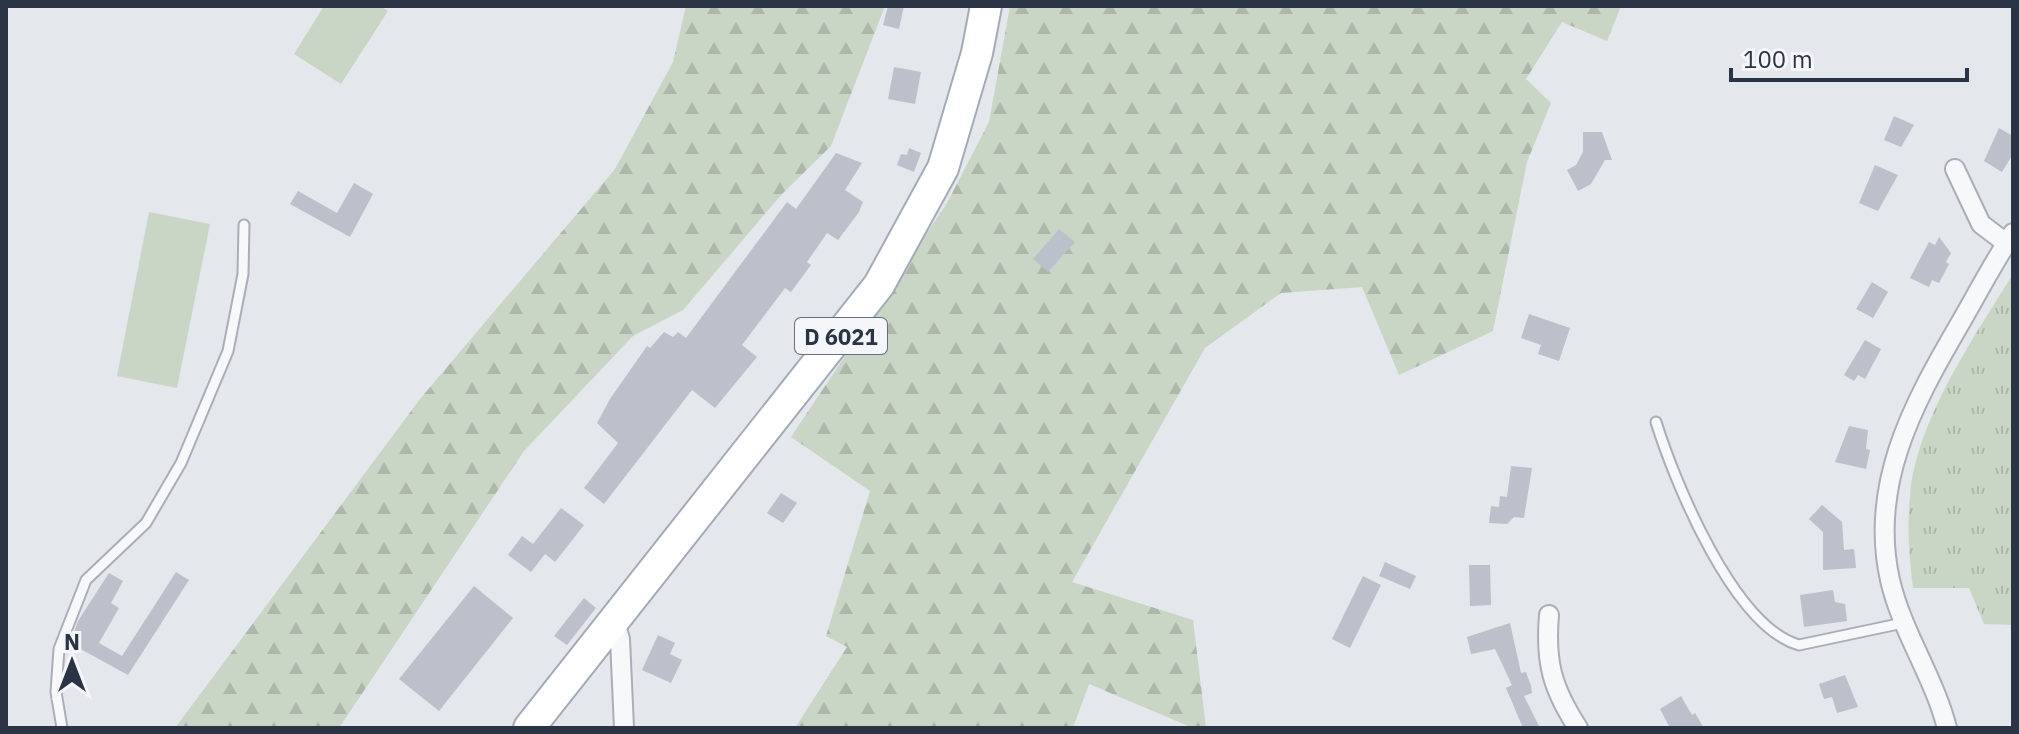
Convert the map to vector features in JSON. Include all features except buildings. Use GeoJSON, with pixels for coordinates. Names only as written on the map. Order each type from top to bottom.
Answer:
{"type":"FeatureCollection","features":[{"type":"Feature","properties":{"kind":"main road","name":"D 6021"},"geometry":{"type":"LineString","coordinates":[[529,728],[879,285],[943,168],[974,65],[986,6]]}},
{"type":"Feature","properties":{"kind":"street"},"geometry":{"type":"LineString","coordinates":[[1947,728],[1903,623],[1890,579],[1885,532],[1891,469],[1918,395],[2010,238],[1981,224],[1955,169]]}},
{"type":"Feature","properties":{"kind":"street"},"geometry":{"type":"LineString","coordinates":[[1549,615],[1546,647],[1550,675],[1578,728]]}},
{"type":"Feature","properties":{"kind":"street"},"geometry":{"type":"LineString","coordinates":[[615,622],[620,639],[624,728]]}},
{"type":"Feature","properties":{"kind":"lane"},"geometry":{"type":"LineString","coordinates":[[62,728],[56,692],[59,649],[86,580],[146,523],[181,463],[228,351],[243,274],[244,225]]}},
{"type":"Feature","properties":{"kind":"lane"},"geometry":{"type":"LineString","coordinates":[[1656,422],[1669,465],[1697,527],[1766,627],[1782,640],[1799,645],[1903,623]]}},
{"type":"Feature","properties":{"kind":"green space"},"geometry":{"type":"Polygon","coordinates":[[[324,6],[381,6],[388,11],[341,84],[294,54],[324,6]]]}},
{"type":"Feature","properties":{"kind":"green space"},"geometry":{"type":"Polygon","coordinates":[[[686,6],[885,6],[831,146],[782,194],[683,310],[633,336],[524,451],[339,728],[175,728],[420,399],[615,169],[673,62],[686,6]]]}},
{"type":"Feature","properties":{"kind":"green space"},"geometry":{"type":"Polygon","coordinates":[[[1010,6],[1621,6],[1607,41],[1562,22],[1526,79],[1551,103],[1527,162],[1493,331],[1399,375],[1362,287],[1281,293],[1205,348],[1072,582],[1193,620],[1206,728],[1193,728],[1089,684],[1073,728],[795,728],[847,647],[826,636],[870,491],[791,437],[947,203],[989,122],[1010,6]]]}},
{"type":"Feature","properties":{"kind":"green space"},"geometry":{"type":"Polygon","coordinates":[[[149,212],[210,224],[177,388],[117,376],[149,212]]]}},
{"type":"Feature","properties":{"kind":"green space"},"geometry":{"type":"Polygon","coordinates":[[[2013,274],[2013,625],[1984,624],[1969,588],[1913,588],[1909,542],[1910,496],[1923,439],[1935,409],[1965,352],[2013,274]]]}}]}
